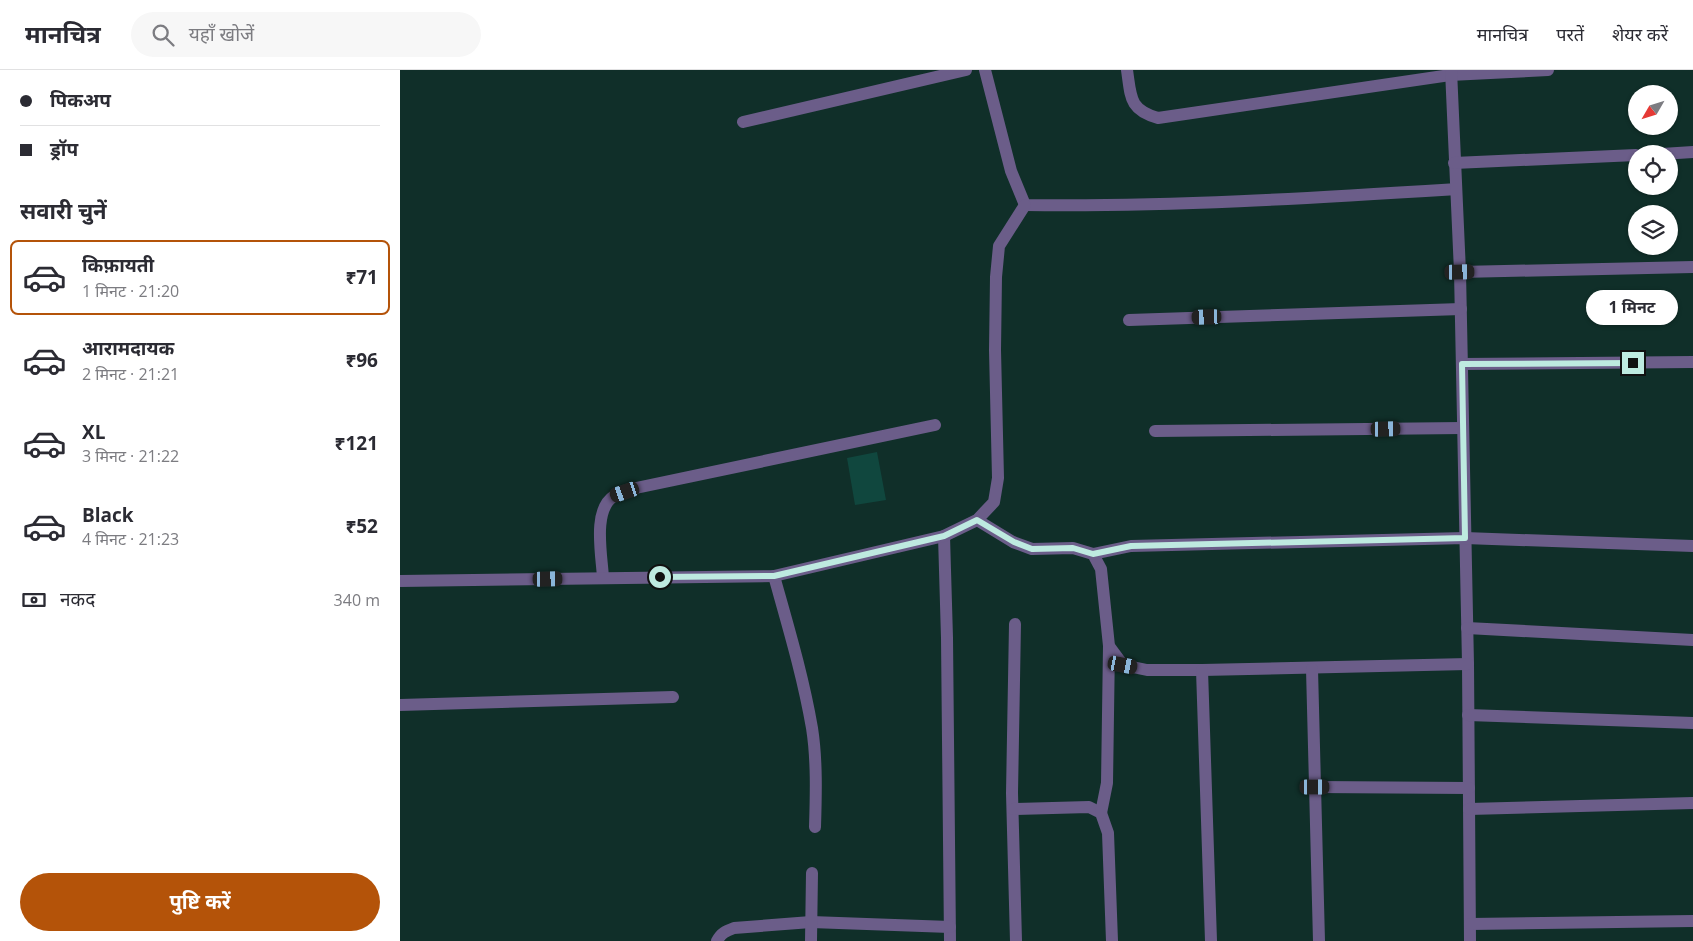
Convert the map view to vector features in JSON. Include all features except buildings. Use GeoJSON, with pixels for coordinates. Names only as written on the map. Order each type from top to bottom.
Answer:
{"type":"FeatureCollection","features":[{"type":"Feature","properties":{"kind":"street"},"geometry":{"type":"LineString","coordinates":[[743,122],[966,70]]}},
{"type":"Feature","properties":{"kind":"street"},"geometry":{"type":"LineString","coordinates":[[985,70],[1012,171],[1025,205]]}},
{"type":"Feature","properties":{"kind":"street"},"geometry":{"type":"LineString","coordinates":[[1127,70],[1134,104],[1143,114],[1158,118],[1450,72],[1548,70]]}},
{"type":"Feature","properties":{"kind":"street"},"geometry":{"type":"LineString","coordinates":[[1450,72],[1461,309],[1468,664],[1470,941]]}},
{"type":"Feature","properties":{"kind":"street"},"geometry":{"type":"LineString","coordinates":[[1678,153],[1693,152]]}},
{"type":"Feature","properties":{"kind":"street"},"geometry":{"type":"LineString","coordinates":[[1454,163],[1628,155]]}},
{"type":"Feature","properties":{"kind":"street"},"geometry":{"type":"LineString","coordinates":[[1025,205],[1097,206],[1325,198],[1456,189]]}},
{"type":"Feature","properties":{"kind":"street"},"geometry":{"type":"LineString","coordinates":[[400,581],[774,576],[944,536],[977,520],[994,502],[998,478],[995,350],[996,276],[999,246],[1025,205]]}},
{"type":"Feature","properties":{"kind":"street"},"geometry":{"type":"LineString","coordinates":[[1460,272],[1693,267]]}},
{"type":"Feature","properties":{"kind":"street"},"geometry":{"type":"LineString","coordinates":[[1129,320],[1461,309]]}},
{"type":"Feature","properties":{"kind":"street"},"geometry":{"type":"LineString","coordinates":[[1462,364],[1693,362]]}},
{"type":"Feature","properties":{"kind":"street"},"geometry":{"type":"LineString","coordinates":[[603,578],[600,520],[604,508],[613,496],[636,488],[935,425]]}},
{"type":"Feature","properties":{"kind":"street"},"geometry":{"type":"LineString","coordinates":[[1155,431],[1463,428]]}},
{"type":"Feature","properties":{"kind":"street"},"geometry":{"type":"LineString","coordinates":[[977,520],[1014,542],[1032,549],[1073,548],[1093,554],[1131,546],[1465,538],[1693,546]]}},
{"type":"Feature","properties":{"kind":"street"},"geometry":{"type":"LineString","coordinates":[[944,536],[950,941]]}},
{"type":"Feature","properties":{"kind":"street"},"geometry":{"type":"LineString","coordinates":[[1093,554],[1101,569],[1109,646],[1108,783],[1101,813],[1108,833],[1112,941]]}},
{"type":"Feature","properties":{"kind":"street"},"geometry":{"type":"LineString","coordinates":[[774,576],[800,669],[812,730],[816,793],[815,827]]}},
{"type":"Feature","properties":{"kind":"street"},"geometry":{"type":"LineString","coordinates":[[1015,624],[1012,809],[1016,941]]}},
{"type":"Feature","properties":{"kind":"street"},"geometry":{"type":"LineString","coordinates":[[1467,628],[1693,640]]}},
{"type":"Feature","properties":{"kind":"street"},"geometry":{"type":"LineString","coordinates":[[1109,646],[1123,665],[1146,670],[1312,669],[1468,664]]}},
{"type":"Feature","properties":{"kind":"street"},"geometry":{"type":"LineString","coordinates":[[1312,669],[1319,941]]}},
{"type":"Feature","properties":{"kind":"street"},"geometry":{"type":"LineString","coordinates":[[1202,670],[1212,941]]}},
{"type":"Feature","properties":{"kind":"street"},"geometry":{"type":"LineString","coordinates":[[400,705],[673,697]]}},
{"type":"Feature","properties":{"kind":"street"},"geometry":{"type":"LineString","coordinates":[[1468,715],[1693,723]]}},
{"type":"Feature","properties":{"kind":"street"},"geometry":{"type":"LineString","coordinates":[[1315,787],[1469,788]]}},
{"type":"Feature","properties":{"kind":"street"},"geometry":{"type":"LineString","coordinates":[[1469,809],[1693,803]]}},
{"type":"Feature","properties":{"kind":"street"},"geometry":{"type":"LineString","coordinates":[[1012,809],[1089,807],[1101,813]]}},
{"type":"Feature","properties":{"kind":"street"},"geometry":{"type":"LineString","coordinates":[[811,941],[812,874]]}},
{"type":"Feature","properties":{"kind":"street"},"geometry":{"type":"LineString","coordinates":[[1470,924],[1693,921]]}},
{"type":"Feature","properties":{"kind":"street"},"geometry":{"type":"LineString","coordinates":[[717,941],[725,932],[734,928],[810,922],[950,928]]}},
{"type":"Feature","properties":{"kind":"route"},"geometry":{"type":"LineString","coordinates":[[660,577],[774,576],[944,536],[977,520],[1014,542],[1032,549],[1073,548],[1093,554],[1131,546],[1465,538],[1462,364],[1633,363]]}}]}
